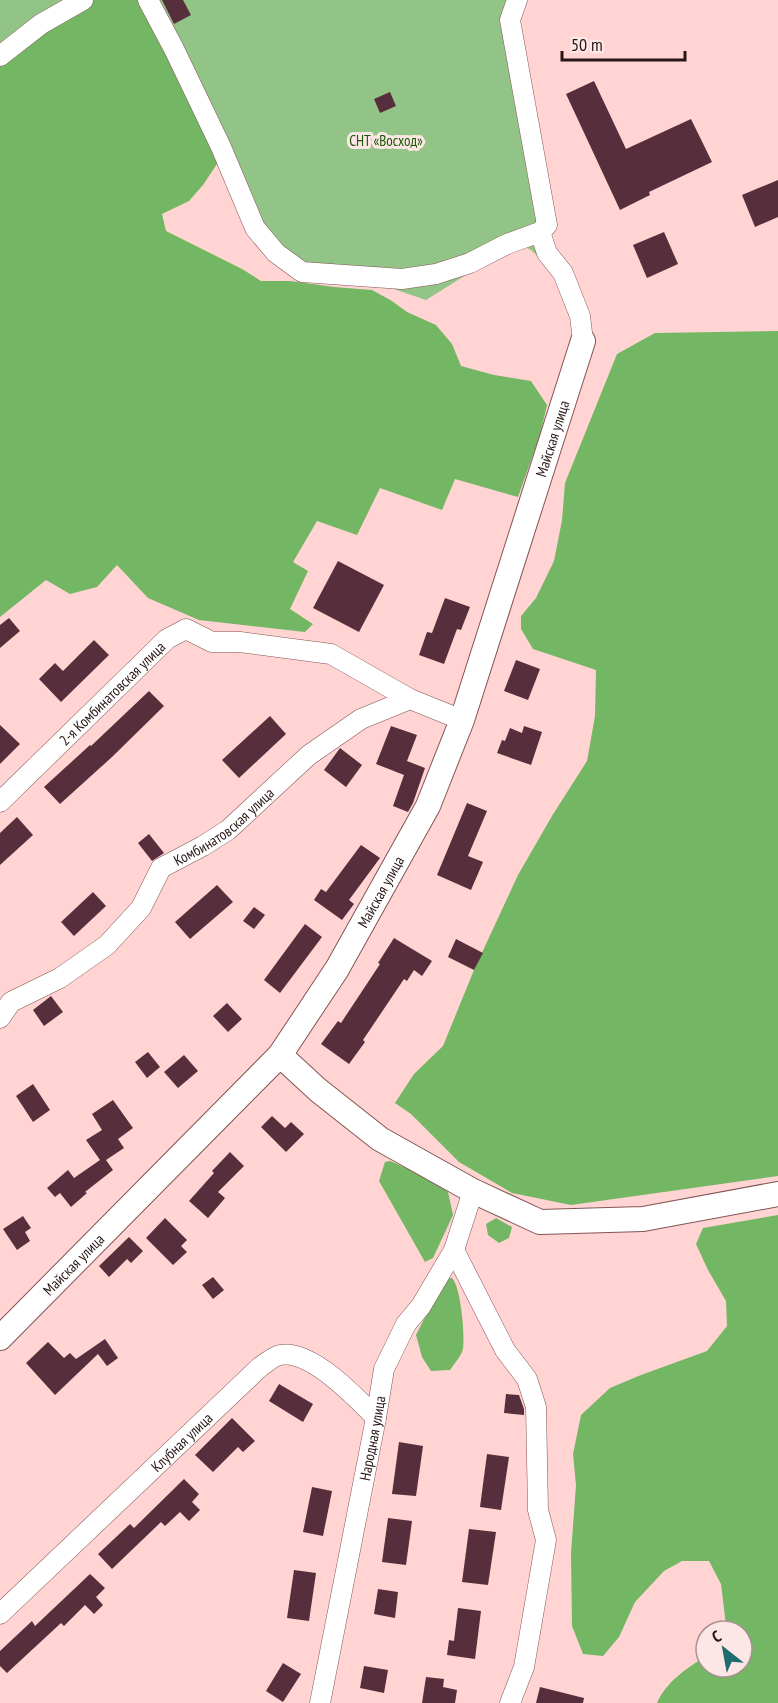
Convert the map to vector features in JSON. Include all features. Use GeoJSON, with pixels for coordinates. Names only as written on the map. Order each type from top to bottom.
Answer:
{"type":"FeatureCollection","features":[{"type":"Feature","properties":{"kind":"street"},"geometry":{"type":"LineString","coordinates":[[0,56],[41,24],[83,0]]}},
{"type":"Feature","properties":{"kind":"street"},"geometry":{"type":"LineString","coordinates":[[148,0],[221,147],[255,228],[276,253],[302,272],[402,279],[436,274],[470,263],[507,244],[540,232],[547,225],[510,20],[517,0]]}},
{"type":"Feature","properties":{"kind":"street"},"geometry":{"type":"LineString","coordinates":[[540,232],[547,253],[563,273],[580,316],[583,341]]}},
{"type":"Feature","properties":{"kind":"street","name":"Майская улица"},"geometry":{"type":"LineString","coordinates":[[0,1338],[280,1055],[337,969],[428,806],[462,720],[583,341]]}},
{"type":"Feature","properties":{"kind":"street","name":"2-я Комбинатовская улица"},"geometry":{"type":"LineString","coordinates":[[0,802],[167,639],[186,629],[212,642],[240,642],[331,654],[410,699]]}},
{"type":"Feature","properties":{"kind":"street"},"geometry":{"type":"LineString","coordinates":[[410,699],[462,720]]}},
{"type":"Feature","properties":{"kind":"street","name":"Комбинатовская улица"},"geometry":{"type":"LineString","coordinates":[[4,1004],[60,978],[107,945],[141,908],[161,868],[228,830],[309,755],[361,719],[410,699]]}},
{"type":"Feature","properties":{"kind":"street"},"geometry":{"type":"LineString","coordinates":[[280,1055],[380,1139],[473,1191],[540,1222],[643,1219],[778,1194]]}},
{"type":"Feature","properties":{"kind":"street","name":"Народная улица"},"geometry":{"type":"LineString","coordinates":[[320,1703],[384,1369],[406,1324],[421,1306],[454,1250],[473,1191]]}},
{"type":"Feature","properties":{"kind":"street"},"geometry":{"type":"LineString","coordinates":[[454,1250],[505,1350],[527,1379],[536,1407],[538,1510],[546,1540],[524,1666],[510,1703]]}},
{"type":"Feature","properties":{"kind":"street","name":"Клубная улица"},"geometry":{"type":"LineString","coordinates":[[0,1614],[260,1367],[280,1355],[297,1356],[317,1365],[350,1391],[376,1418]]}},
{"type":"Feature","properties":{"kind":"green space"},"geometry":{"type":"Polygon","coordinates":[[[0,0],[83,0],[0,56],[0,0]]]}},
{"type":"Feature","properties":{"kind":"green space"},"geometry":{"type":"Polygon","coordinates":[[[83,0],[148,0],[221,147],[217,164],[189,201],[162,214],[166,231],[261,281],[290,281],[372,290],[407,312],[436,325],[452,344],[461,366],[494,375],[531,381],[547,405],[540,435],[518,497],[455,479],[442,510],[380,488],[357,535],[317,521],[293,562],[308,571],[290,609],[313,624],[305,632],[199,620],[148,598],[117,565],[97,587],[70,594],[46,580],[0,617],[0,56],[83,0]]]}},
{"type":"Feature","properties":{"kind":"green space","name":"СНТ «Восход»"},"geometry":{"type":"Polygon","coordinates":[[[148,0],[517,0],[547,269],[530,249],[513,248],[504,251],[426,300],[388,287],[302,272],[276,253],[148,0]]]}},
{"type":"Feature","properties":{"kind":"green space"},"geometry":{"type":"Polygon","coordinates":[[[778,331],[778,1176],[571,1205],[512,1193],[459,1162],[411,1114],[395,1103],[414,1074],[443,1046],[474,970],[518,875],[587,761],[595,716],[596,670],[533,649],[521,629],[521,616],[536,598],[554,561],[562,520],[565,483],[617,354],[655,333],[778,331]]]}},
{"type":"Feature","properties":{"kind":"green space"},"geometry":{"type":"Polygon","coordinates":[[[390,1161],[439,1182],[448,1192],[453,1215],[433,1258],[425,1262],[379,1181],[385,1162],[390,1161]]]}},
{"type":"Feature","properties":{"kind":"green space"},"geometry":{"type":"Polygon","coordinates":[[[778,1215],[778,1703],[657,1703],[671,1682],[694,1665],[694,1679],[754,1679],[754,1619],[725,1619],[721,1584],[709,1561],[682,1561],[664,1571],[635,1602],[619,1637],[603,1656],[583,1654],[572,1626],[571,1553],[576,1485],[573,1454],[581,1415],[610,1388],[707,1351],[727,1326],[726,1301],[696,1244],[703,1228],[778,1215]]]}},
{"type":"Feature","properties":{"kind":"green space"},"geometry":{"type":"Polygon","coordinates":[[[496,1218],[512,1227],[509,1238],[499,1243],[488,1235],[486,1224],[496,1218]]]}},
{"type":"Feature","properties":{"kind":"green space"},"geometry":{"type":"Polygon","coordinates":[[[445,1278],[452,1278],[458,1291],[463,1323],[463,1349],[450,1370],[431,1371],[422,1357],[416,1335],[445,1278]]]}},
{"type":"Feature","properties":{"kind":"building"},"geometry":{"type":"Polygon","coordinates":[[[162,0],[183,0],[191,15],[174,24],[162,0]]]}},
{"type":"Feature","properties":{"kind":"building"},"geometry":{"type":"Polygon","coordinates":[[[594,81],[626,149],[691,119],[712,162],[649,192],[650,195],[620,210],[566,94],[594,81]]]}},
{"type":"Feature","properties":{"kind":"building"},"geometry":{"type":"Polygon","coordinates":[[[390,92],[396,106],[380,113],[374,99],[390,92]]]}},
{"type":"Feature","properties":{"kind":"building"},"geometry":{"type":"Polygon","coordinates":[[[778,180],[778,217],[755,227],[742,195],[778,180]]]}},
{"type":"Feature","properties":{"kind":"building"},"geometry":{"type":"Polygon","coordinates":[[[664,232],[678,264],[647,278],[633,245],[664,232]]]}},
{"type":"Feature","properties":{"kind":"building"},"geometry":{"type":"Polygon","coordinates":[[[338,561],[384,585],[359,632],[313,608],[338,561]]]}},
{"type":"Feature","properties":{"kind":"building"},"geometry":{"type":"Polygon","coordinates":[[[445,598],[470,607],[461,630],[457,629],[444,664],[419,655],[427,632],[432,633],[445,598]]]}},
{"type":"Feature","properties":{"kind":"building"},"geometry":{"type":"Polygon","coordinates":[[[9,618],[20,631],[0,648],[0,625],[9,618]]]}},
{"type":"Feature","properties":{"kind":"building"},"geometry":{"type":"Polygon","coordinates":[[[94,640],[109,655],[61,702],[39,679],[55,663],[63,671],[94,640]]]}},
{"type":"Feature","properties":{"kind":"building"},"geometry":{"type":"Polygon","coordinates":[[[516,660],[540,669],[528,700],[504,691],[516,660]]]}},
{"type":"Feature","properties":{"kind":"building"},"geometry":{"type":"Polygon","coordinates":[[[149,691],[164,706],[60,804],[44,787],[149,691]]]}},
{"type":"Feature","properties":{"kind":"building"},"geometry":{"type":"Polygon","coordinates":[[[270,716],[286,734],[239,778],[222,760],[270,716]]]}},
{"type":"Feature","properties":{"kind":"building"},"geometry":{"type":"Polygon","coordinates":[[[0,725],[20,744],[0,764],[0,725]]]}},
{"type":"Feature","properties":{"kind":"building"},"geometry":{"type":"Polygon","coordinates":[[[391,726],[417,735],[407,761],[425,768],[408,812],[393,806],[404,775],[376,764],[391,726]]]}},
{"type":"Feature","properties":{"kind":"building"},"geometry":{"type":"Polygon","coordinates":[[[524,726],[542,732],[531,765],[497,753],[510,728],[522,733],[524,726]]]}},
{"type":"Feature","properties":{"kind":"building"},"geometry":{"type":"Polygon","coordinates":[[[340,748],[362,765],[346,787],[324,770],[340,748]]]}},
{"type":"Feature","properties":{"kind":"building"},"geometry":{"type":"Polygon","coordinates":[[[467,803],[487,811],[468,856],[483,862],[471,890],[437,875],[467,803]]]}},
{"type":"Feature","properties":{"kind":"building"},"geometry":{"type":"Polygon","coordinates":[[[17,817],[33,835],[0,865],[0,833],[17,817]]]}},
{"type":"Feature","properties":{"kind":"building"},"geometry":{"type":"Polygon","coordinates":[[[149,834],[164,853],[152,861],[138,843],[149,834]]]}},
{"type":"Feature","properties":{"kind":"building"},"geometry":{"type":"Polygon","coordinates":[[[361,845],[380,858],[349,900],[354,904],[342,920],[314,900],[321,889],[326,892],[361,845]]]}},
{"type":"Feature","properties":{"kind":"building"},"geometry":{"type":"Polygon","coordinates":[[[217,885],[233,902],[190,939],[175,922],[217,885]]]}},
{"type":"Feature","properties":{"kind":"building"},"geometry":{"type":"Polygon","coordinates":[[[93,892],[106,906],[74,936],[61,922],[93,892]]]}},
{"type":"Feature","properties":{"kind":"building"},"geometry":{"type":"Polygon","coordinates":[[[254,907],[265,915],[254,929],[243,921],[254,907]]]}},
{"type":"Feature","properties":{"kind":"building"},"geometry":{"type":"Polygon","coordinates":[[[305,924],[322,937],[280,993],[264,980],[305,924]]]}},
{"type":"Feature","properties":{"kind":"building"},"geometry":{"type":"Polygon","coordinates":[[[394,938],[432,961],[422,976],[414,970],[407,981],[404,979],[349,1064],[321,1044],[338,1021],[341,1023],[380,964],[378,963],[394,938]]]}},
{"type":"Feature","properties":{"kind":"building"},"geometry":{"type":"Polygon","coordinates":[[[456,939],[483,953],[474,970],[448,957],[456,939]]]}},
{"type":"Feature","properties":{"kind":"building"},"geometry":{"type":"Polygon","coordinates":[[[51,996],[63,1012],[44,1026],[33,1010],[51,996]]]}},
{"type":"Feature","properties":{"kind":"building"},"geometry":{"type":"Polygon","coordinates":[[[227,1003],[242,1019],[228,1032],[213,1016],[227,1003]]]}},
{"type":"Feature","properties":{"kind":"building"},"geometry":{"type":"Polygon","coordinates":[[[148,1052],[160,1067],[147,1078],[135,1062],[148,1052]]]}},
{"type":"Feature","properties":{"kind":"building"},"geometry":{"type":"Polygon","coordinates":[[[184,1055],[198,1071],[178,1088],[164,1072],[184,1055]]]}},
{"type":"Feature","properties":{"kind":"building"},"geometry":{"type":"Polygon","coordinates":[[[33,1084],[50,1110],[33,1122],[16,1096],[33,1084]]]}},
{"type":"Feature","properties":{"kind":"building"},"geometry":{"type":"Polygon","coordinates":[[[113,1100],[133,1128],[118,1139],[124,1148],[106,1160],[113,1170],[85,1192],[87,1193],[71,1207],[60,1193],[55,1197],[47,1188],[68,1170],[74,1178],[100,1160],[86,1140],[102,1130],[92,1114],[113,1100]]]}},
{"type":"Feature","properties":{"kind":"building"},"geometry":{"type":"Polygon","coordinates":[[[272,1116],[285,1128],[291,1122],[304,1134],[286,1152],[261,1127],[272,1116]]]}},
{"type":"Feature","properties":{"kind":"building"},"geometry":{"type":"Polygon","coordinates":[[[230,1152],[244,1166],[218,1192],[225,1198],[208,1218],[189,1201],[230,1152]]]}},
{"type":"Feature","properties":{"kind":"building"},"geometry":{"type":"Polygon","coordinates":[[[23,1216],[31,1228],[25,1232],[30,1241],[17,1250],[3,1229],[23,1216]]]}},
{"type":"Feature","properties":{"kind":"building"},"geometry":{"type":"Polygon","coordinates":[[[165,1218],[187,1240],[181,1246],[187,1252],[173,1265],[146,1238],[165,1218]]]}},
{"type":"Feature","properties":{"kind":"building"},"geometry":{"type":"Polygon","coordinates":[[[129,1237],[143,1251],[131,1263],[127,1259],[109,1277],[99,1266],[129,1237]]]}},
{"type":"Feature","properties":{"kind":"building"},"geometry":{"type":"Polygon","coordinates":[[[213,1277],[224,1290],[213,1299],[202,1285],[213,1277]]]}},
{"type":"Feature","properties":{"kind":"building"},"geometry":{"type":"Polygon","coordinates":[[[105,1339],[118,1358],[107,1366],[98,1354],[55,1395],[26,1363],[48,1342],[64,1358],[70,1353],[76,1359],[105,1339]]]}},
{"type":"Feature","properties":{"kind":"building"},"geometry":{"type":"Polygon","coordinates":[[[279,1384],[313,1404],[303,1422],[269,1401],[279,1384]]]}},
{"type":"Feature","properties":{"kind":"building"},"geometry":{"type":"Polygon","coordinates":[[[506,1394],[519,1395],[524,1415],[504,1413],[506,1394]]]}},
{"type":"Feature","properties":{"kind":"building"},"geometry":{"type":"Polygon","coordinates":[[[232,1418],[255,1441],[243,1452],[238,1447],[213,1472],[195,1455],[232,1418]]]}},
{"type":"Feature","properties":{"kind":"building"},"geometry":{"type":"Polygon","coordinates":[[[399,1442],[423,1446],[416,1496],[392,1494],[399,1442]]]}},
{"type":"Feature","properties":{"kind":"building"},"geometry":{"type":"Polygon","coordinates":[[[487,1454],[509,1457],[501,1510],[480,1507],[487,1454]]]}},
{"type":"Feature","properties":{"kind":"building"},"geometry":{"type":"Polygon","coordinates":[[[184,1479],[199,1494],[192,1502],[200,1510],[189,1521],[180,1512],[165,1526],[161,1522],[112,1569],[98,1554],[130,1524],[134,1528],[184,1479]]]}},
{"type":"Feature","properties":{"kind":"building"},"geometry":{"type":"Polygon","coordinates":[[[312,1487],[332,1491],[323,1536],[303,1532],[312,1487]]]}},
{"type":"Feature","properties":{"kind":"building"},"geometry":{"type":"Polygon","coordinates":[[[388,1518],[412,1521],[406,1565],[382,1562],[388,1518]]]}},
{"type":"Feature","properties":{"kind":"building"},"geometry":{"type":"Polygon","coordinates":[[[469,1529],[496,1532],[488,1585],[462,1582],[469,1529]]]}},
{"type":"Feature","properties":{"kind":"building"},"geometry":{"type":"Polygon","coordinates":[[[294,1570],[316,1573],[309,1621],[287,1618],[294,1570]]]}},
{"type":"Feature","properties":{"kind":"building"},"geometry":{"type":"Polygon","coordinates":[[[90,1574],[105,1588],[96,1597],[103,1605],[94,1614],[85,1605],[64,1626],[61,1623],[7,1673],[0,1666],[0,1651],[32,1621],[35,1626],[90,1574]]]}},
{"type":"Feature","properties":{"kind":"building"},"geometry":{"type":"Polygon","coordinates":[[[378,1589],[398,1592],[395,1618],[374,1614],[378,1589]]]}},
{"type":"Feature","properties":{"kind":"building"},"geometry":{"type":"Polygon","coordinates":[[[458,1608],[481,1611],[475,1659],[447,1655],[449,1640],[454,1641],[458,1608]]]}},
{"type":"Feature","properties":{"kind":"building"},"geometry":{"type":"Polygon","coordinates":[[[283,1663],[301,1674],[283,1702],[266,1691],[283,1663]]]}},
{"type":"Feature","properties":{"kind":"building"},"geometry":{"type":"Polygon","coordinates":[[[364,1666],[388,1670],[384,1693],[360,1688],[364,1666]]]}},
{"type":"Feature","properties":{"kind":"building"},"geometry":{"type":"Polygon","coordinates":[[[426,1677],[444,1679],[443,1687],[457,1690],[455,1703],[422,1703],[426,1677]]]}},
{"type":"Feature","properties":{"kind":"building"},"geometry":{"type":"Polygon","coordinates":[[[540,1687],[584,1698],[583,1703],[536,1703],[540,1687]]]}}]}
